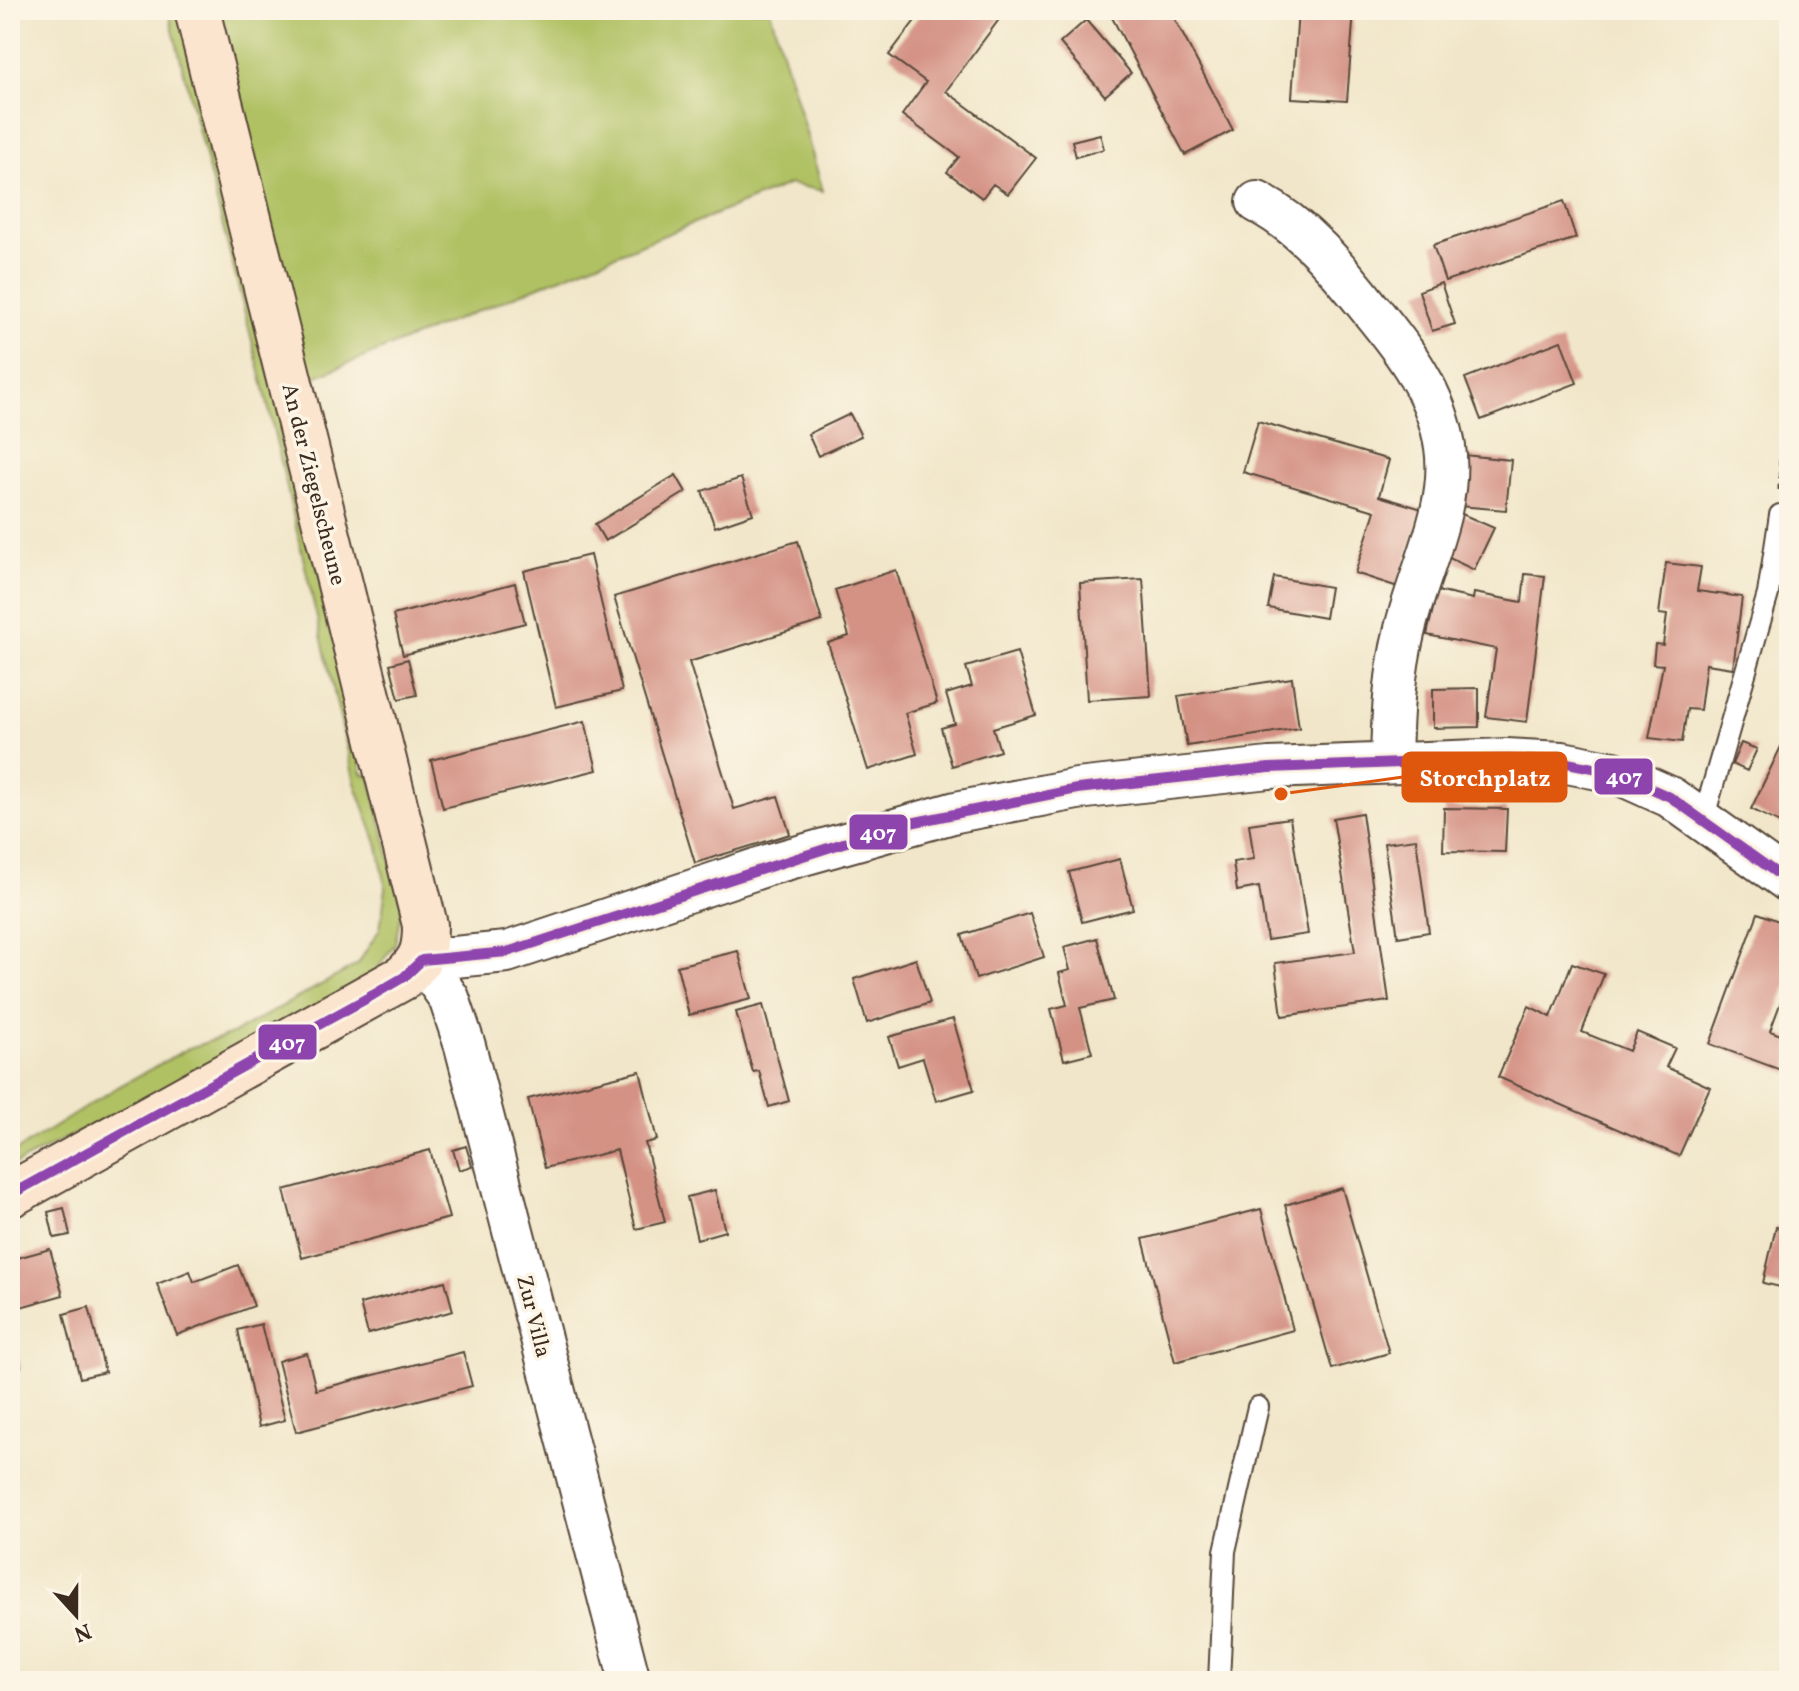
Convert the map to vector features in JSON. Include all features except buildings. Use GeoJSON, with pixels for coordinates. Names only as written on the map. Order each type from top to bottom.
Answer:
{"type":"FeatureCollection","features":[{"type":"Feature","properties":{"kind":"street","name":"An der Ziegelscheune"},"geometry":{"type":"LineString","coordinates":[[197,10],[425,925],[422,960]]}},
{"type":"Feature","properties":{"kind":"street"},"geometry":{"type":"LineString","coordinates":[[1257,202],[1305,235],[1403,350],[1431,402],[1442,435],[1445,487],[1404,630],[1392,699],[1391,762]]}},
{"type":"Feature","properties":{"kind":"street"},"geometry":{"type":"LineString","coordinates":[[10,1195],[394,983],[422,960],[507,952],[896,826],[1009,800],[1077,789],[1269,768],[1506,759],[1592,767],[1641,784],[1703,820],[1789,882]]}},
{"type":"Feature","properties":{"kind":"street","name":"Zur Villa"},"geometry":{"type":"LineString","coordinates":[[422,960],[449,998],[465,1046],[630,1681]]}},
{"type":"Feature","properties":{"kind":"lane"},"geometry":{"type":"LineString","coordinates":[[1703,820],[1768,594],[1780,515]]}},
{"type":"Feature","properties":{"kind":"lane"},"geometry":{"type":"LineString","coordinates":[[1219,1681],[1225,1551],[1258,1407]]}},
{"type":"Feature","properties":{"kind":"path"},"geometry":{"type":"LineString","coordinates":[[1780,515],[1789,171]]}},
{"type":"Feature","properties":{"kind":"green space"},"geometry":{"type":"Polygon","coordinates":[[[168,10],[181,10],[361,744],[357,748],[362,773],[370,777],[402,907],[395,944],[373,974],[205,1068],[10,1167],[10,1155],[116,1088],[189,1048],[232,1034],[357,965],[380,929],[386,888],[378,846],[355,783],[263,384],[168,10]]]}},
{"type":"Feature","properties":{"kind":"green space"},"geometry":{"type":"Polygon","coordinates":[[[215,10],[770,10],[823,191],[790,184],[308,380],[215,10]]]}},
{"type":"Feature","properties":{"kind":"transit line","name":"407"},"geometry":{"type":"LineString","coordinates":[[10,1195],[373,995],[404,977],[422,960],[507,952],[896,826],[1077,789],[1269,768],[1506,759],[1562,762],[1614,772],[1670,797],[1789,882]]}},
{"type":"Feature","properties":{"kind":"place","name":"Storchplatz"},"geometry":{"type":"Point","coordinates":[1281,794]}}]}
